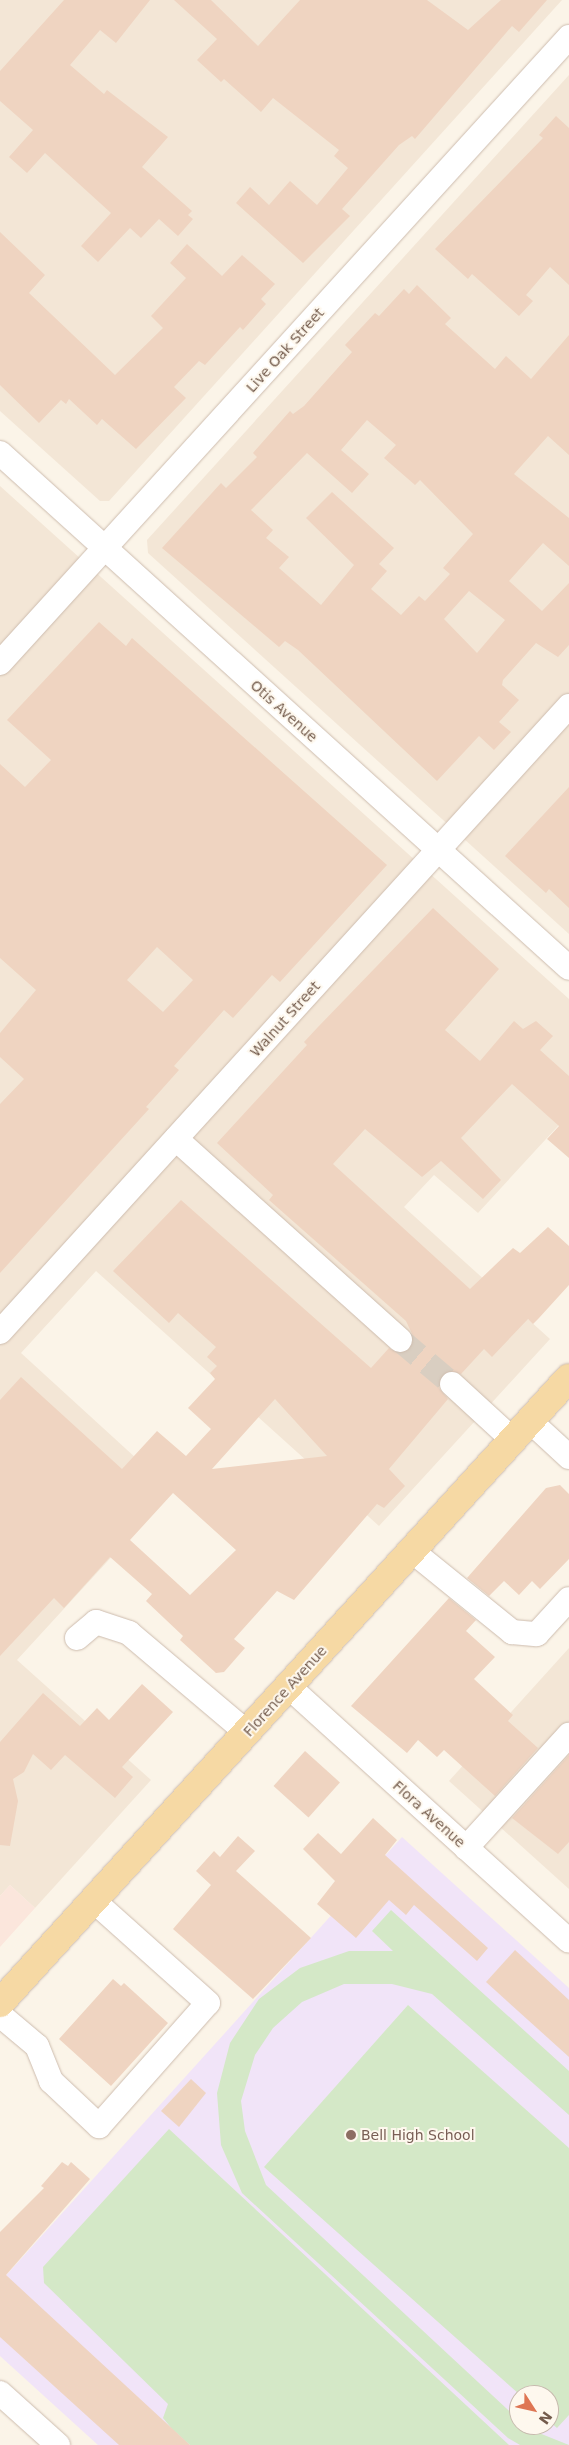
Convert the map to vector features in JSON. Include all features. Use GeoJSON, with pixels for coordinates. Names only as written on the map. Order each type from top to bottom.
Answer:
{"type":"FeatureCollection","features":[{"type":"Feature","properties":{"kind":"main road","name":"Florence Avenue"},"geometry":{"type":"LineString","coordinates":[[0,2004],[569,1378]]}},
{"type":"Feature","properties":{"kind":"street","name":"Live Oak Street"},"geometry":{"type":"LineString","coordinates":[[0,663],[569,37]]}},
{"type":"Feature","properties":{"kind":"street","name":"Otis Avenue"},"geometry":{"type":"LineString","coordinates":[[0,453],[569,968]]}},
{"type":"Feature","properties":{"kind":"street","name":"Walnut Street"},"geometry":{"type":"LineString","coordinates":[[0,1332],[569,706]]}},
{"type":"Feature","properties":{"kind":"street"},"geometry":{"type":"LineString","coordinates":[[176,1139],[400,1340]]}},
{"type":"Feature","properties":{"kind":"street"},"geometry":{"type":"LineString","coordinates":[[452,1384],[521,1430],[569,1457]]}},
{"type":"Feature","properties":{"kind":"street"},"geometry":{"type":"LineString","coordinates":[[412,1551],[512,1632],[537,1634],[569,1599]]}},
{"type":"Feature","properties":{"kind":"street"},"geometry":{"type":"LineString","coordinates":[[78,1638],[96,1622],[129,1633],[246,1732]]}},
{"type":"Feature","properties":{"kind":"street","name":"Flora Avenue"},"geometry":{"type":"LineString","coordinates":[[288,1686],[569,1941]]}},
{"type":"Feature","properties":{"kind":"street"},"geometry":{"type":"LineString","coordinates":[[466,1848],[569,1735]]}},
{"type":"Feature","properties":{"kind":"street"},"geometry":{"type":"LineString","coordinates":[[0,2015],[37,2046],[51,2081],[99,2126],[208,2003],[94,1900]]}},
{"type":"Feature","properties":{"kind":"street"},"geometry":{"type":"LineString","coordinates":[[0,2393],[58,2445]]}},
{"type":"Feature","properties":{"kind":"shaded area"},"geometry":{"type":"Polygon","coordinates":[[[0,0],[562,0],[109,501],[100,501],[0,411],[0,0]]]}},
{"type":"Feature","properties":{"kind":"shaded area"},"geometry":{"type":"Polygon","coordinates":[[[569,75],[569,934],[148,553],[147,540],[569,75]]]}},
{"type":"Feature","properties":{"kind":"shaded area"},"geometry":{"type":"Polygon","coordinates":[[[0,486],[569,999],[569,1114],[478,1213],[434,1175],[404,1207],[550,1339],[379,1526],[96,1271],[21,1353],[172,1491],[17,1660],[151,1780],[35,1908],[10,1885],[0,1896],[0,486]]]}},
{"type":"Feature","properties":{"kind":"shaded area"},"geometry":{"type":"Polygon","coordinates":[[[569,1648],[569,1889],[449,1781],[569,1648]]]}},
{"type":"Feature","properties":{"kind":"shaded area","name":"Bell High School"},"geometry":{"type":"Polygon","coordinates":[[[402,1837],[569,1988],[569,2445],[98,2445],[0,2356],[0,2282],[402,1837]]]}},
{"type":"Feature","properties":{"kind":"shaded area"},"geometry":{"type":"Polygon","coordinates":[[[10,1885],[35,1908],[0,1947],[0,1896],[10,1885]]]}},
{"type":"Feature","properties":{"kind":"green space"},"geometry":{"type":"Polygon","coordinates":[[[391,1910],[569,2071],[569,2115],[432,1994],[392,1984],[344,1984],[302,2002],[273,2028],[255,2055],[241,2101],[245,2131],[266,2185],[509,2411],[509,2435],[544,2435],[569,2445],[520,2445],[508,2438],[242,2193],[221,2145],[217,2093],[230,2043],[259,1999],[300,1968],[349,1951],[393,1951],[372,1931],[391,1910]]]}},
{"type":"Feature","properties":{"kind":"green space"},"geometry":{"type":"Polygon","coordinates":[[[408,2005],[569,2148],[569,2415],[559,2426],[559,2385],[509,2385],[264,2167],[408,2005]]]}},
{"type":"Feature","properties":{"kind":"green space"},"geometry":{"type":"Polygon","coordinates":[[[169,2129],[509,2445],[190,2445],[172,2429],[163,2418],[168,2404],[44,2283],[43,2267],[169,2129]]]}},
{"type":"Feature","properties":{"kind":"building"},"geometry":{"type":"Polygon","coordinates":[[[64,0],[150,0],[116,43],[100,30],[70,65],[104,94],[107,90],[168,137],[142,167],[192,211],[188,215],[193,219],[178,236],[159,219],[141,238],[130,228],[98,262],[81,246],[111,213],[45,153],[27,173],[9,157],[33,130],[0,101],[0,71],[64,0]]]}},
{"type":"Feature","properties":{"kind":"building"},"geometry":{"type":"Polygon","coordinates":[[[174,0],[211,0],[258,46],[300,0],[427,0],[468,30],[501,0],[547,0],[519,32],[512,26],[415,139],[412,136],[399,145],[342,209],[350,216],[303,263],[236,203],[250,187],[269,205],[290,181],[317,205],[348,168],[334,156],[339,150],[273,98],[261,112],[224,79],[221,82],[197,60],[217,39],[174,0]]]}},
{"type":"Feature","properties":{"kind":"building"},"geometry":{"type":"Polygon","coordinates":[[[556,116],[569,128],[569,285],[550,267],[526,295],[533,301],[519,316],[472,274],[468,279],[435,249],[543,138],[539,135],[556,116]]]}},
{"type":"Feature","properties":{"kind":"building"},"geometry":{"type":"Polygon","coordinates":[[[0,232],[45,275],[29,293],[115,375],[163,328],[151,316],[186,278],[170,263],[187,244],[222,276],[242,255],[275,284],[261,299],[266,304],[243,330],[240,327],[205,365],[199,361],[174,387],[186,398],[136,449],[102,419],[97,425],[69,399],[66,404],[61,400],[39,423],[0,385],[0,232]]]}},
{"type":"Feature","properties":{"kind":"building"},"geometry":{"type":"Polygon","coordinates":[[[417,285],[451,318],[445,324],[495,369],[506,356],[531,379],[569,335],[569,455],[548,436],[514,474],[569,518],[569,566],[543,543],[509,581],[542,611],[569,583],[569,645],[558,657],[536,643],[503,680],[502,685],[519,700],[499,722],[511,732],[494,750],[479,736],[437,781],[298,650],[285,641],[279,647],[162,548],[221,483],[226,488],[257,457],[253,453],[290,411],[293,414],[304,406],[352,352],[345,345],[375,313],[379,316],[404,289],[409,294],[417,285]],[[367,420],[341,450],[369,474],[352,493],[307,453],[251,510],[273,530],[266,538],[289,557],[279,568],[321,605],[354,565],[306,518],[332,492],[394,548],[379,564],[387,571],[371,589],[401,615],[419,596],[425,601],[450,574],[443,568],[473,534],[420,480],[415,485],[384,458],[396,445],[367,420]],[[469,591],[444,619],[477,653],[505,620],[469,591]]]}},
{"type":"Feature","properties":{"kind":"building"},"geometry":{"type":"Polygon","coordinates":[[[99,622],[126,646],[132,638],[387,865],[280,982],[272,975],[233,1018],[224,1010],[174,1066],[179,1070],[146,1107],[149,1109],[0,1273],[0,1104],[24,1079],[0,1057],[0,1033],[36,990],[0,958],[0,764],[25,787],[51,760],[7,720],[99,622]],[[157,947],[127,980],[163,1012],[193,980],[157,947]]]}},
{"type":"Feature","properties":{"kind":"building"},"geometry":{"type":"Polygon","coordinates":[[[569,787],[569,908],[549,889],[546,893],[505,856],[569,787]]]}},
{"type":"Feature","properties":{"kind":"building"},"geometry":{"type":"Polygon","coordinates":[[[433,908],[499,969],[445,1030],[480,1061],[514,1021],[523,1029],[536,1021],[553,1036],[540,1050],[569,1076],[569,1158],[547,1139],[559,1126],[512,1084],[461,1138],[501,1180],[483,1199],[441,1161],[422,1177],[365,1129],[333,1164],[470,1289],[513,1248],[520,1253],[548,1227],[569,1246],[569,1285],[533,1324],[528,1319],[492,1357],[484,1349],[461,1374],[448,1371],[442,1375],[439,1388],[448,1399],[389,1469],[405,1486],[384,1508],[377,1504],[294,1600],[277,1591],[234,1639],[245,1648],[224,1672],[216,1673],[180,1640],[183,1636],[146,1601],[152,1594],[110,1557],[64,1608],[54,1598],[0,1656],[0,1400],[21,1377],[122,1469],[157,1431],[186,1456],[211,1429],[188,1408],[215,1379],[210,1373],[217,1366],[207,1357],[216,1347],[178,1313],[169,1323],[113,1271],[181,1200],[371,1368],[389,1348],[398,1353],[411,1349],[413,1336],[406,1321],[269,1200],[273,1195],[217,1143],[307,1045],[304,1042],[433,908]],[[275,1399],[212,1469],[327,1456],[275,1399]],[[173,1493],[130,1540],[190,1595],[236,1550],[173,1493]]]}},
{"type":"Feature","properties":{"kind":"building"},"geometry":{"type":"Polygon","coordinates":[[[560,1485],[569,1494],[569,1559],[540,1589],[532,1581],[519,1595],[504,1581],[489,1596],[467,1578],[546,1488],[560,1485]]]}},
{"type":"Feature","properties":{"kind":"building"},"geometry":{"type":"Polygon","coordinates":[[[449,1598],[476,1620],[466,1631],[495,1657],[474,1679],[513,1715],[508,1721],[538,1748],[495,1796],[444,1750],[437,1757],[418,1740],[407,1753],[351,1706],[449,1598]]]}},
{"type":"Feature","properties":{"kind":"building"},"geometry":{"type":"Polygon","coordinates":[[[142,1684],[173,1712],[122,1767],[133,1777],[115,1798],[65,1755],[51,1770],[33,1754],[24,1772],[13,1779],[18,1801],[10,1846],[0,1845],[0,1742],[43,1693],[80,1726],[97,1708],[109,1720],[142,1684]]]}},
{"type":"Feature","properties":{"kind":"building"},"geometry":{"type":"Polygon","coordinates":[[[305,1751],[340,1782],[308,1817],[274,1786],[305,1751]]]}},
{"type":"Feature","properties":{"kind":"building"},"geometry":{"type":"Polygon","coordinates":[[[569,1755],[569,1842],[558,1854],[512,1818],[569,1755]]]}},
{"type":"Feature","properties":{"kind":"building"},"geometry":{"type":"Polygon","coordinates":[[[373,1818],[397,1840],[385,1855],[488,1948],[477,1961],[414,1905],[406,1915],[389,1900],[356,1938],[317,1904],[335,1881],[303,1849],[318,1833],[341,1854],[373,1818]]]}},
{"type":"Feature","properties":{"kind":"building"},"geometry":{"type":"Polygon","coordinates":[[[238,1836],[255,1851],[236,1871],[311,1938],[253,1999],[173,1929],[211,1885],[196,1871],[214,1851],[220,1857],[238,1836]]]}},
{"type":"Feature","properties":{"kind":"building"},"geometry":{"type":"Polygon","coordinates":[[[515,1950],[569,2000],[569,2057],[486,1982],[515,1950]]]}},
{"type":"Feature","properties":{"kind":"building"},"geometry":{"type":"Polygon","coordinates":[[[113,1979],[121,1986],[124,1983],[168,2023],[111,2086],[59,2039],[113,1979]]]}},
{"type":"Feature","properties":{"kind":"building"},"geometry":{"type":"Polygon","coordinates":[[[191,2079],[206,2093],[179,2127],[161,2111],[191,2079]]]}},
{"type":"Feature","properties":{"kind":"building"},"geometry":{"type":"Polygon","coordinates":[[[62,2162],[68,2166],[71,2162],[90,2179],[6,2275],[190,2445],[119,2445],[0,2337],[0,2232],[44,2188],[41,2186],[62,2162]]]}},
{"type":"Feature","properties":{"kind":"tunnel"},"geometry":{"type":"LineString","coordinates":[[400,1340],[452,1384]]}},
{"type":"Feature","properties":{"kind":"place","name":"Bell High School"},"geometry":{"type":"Point","coordinates":[351,2135]}}]}
